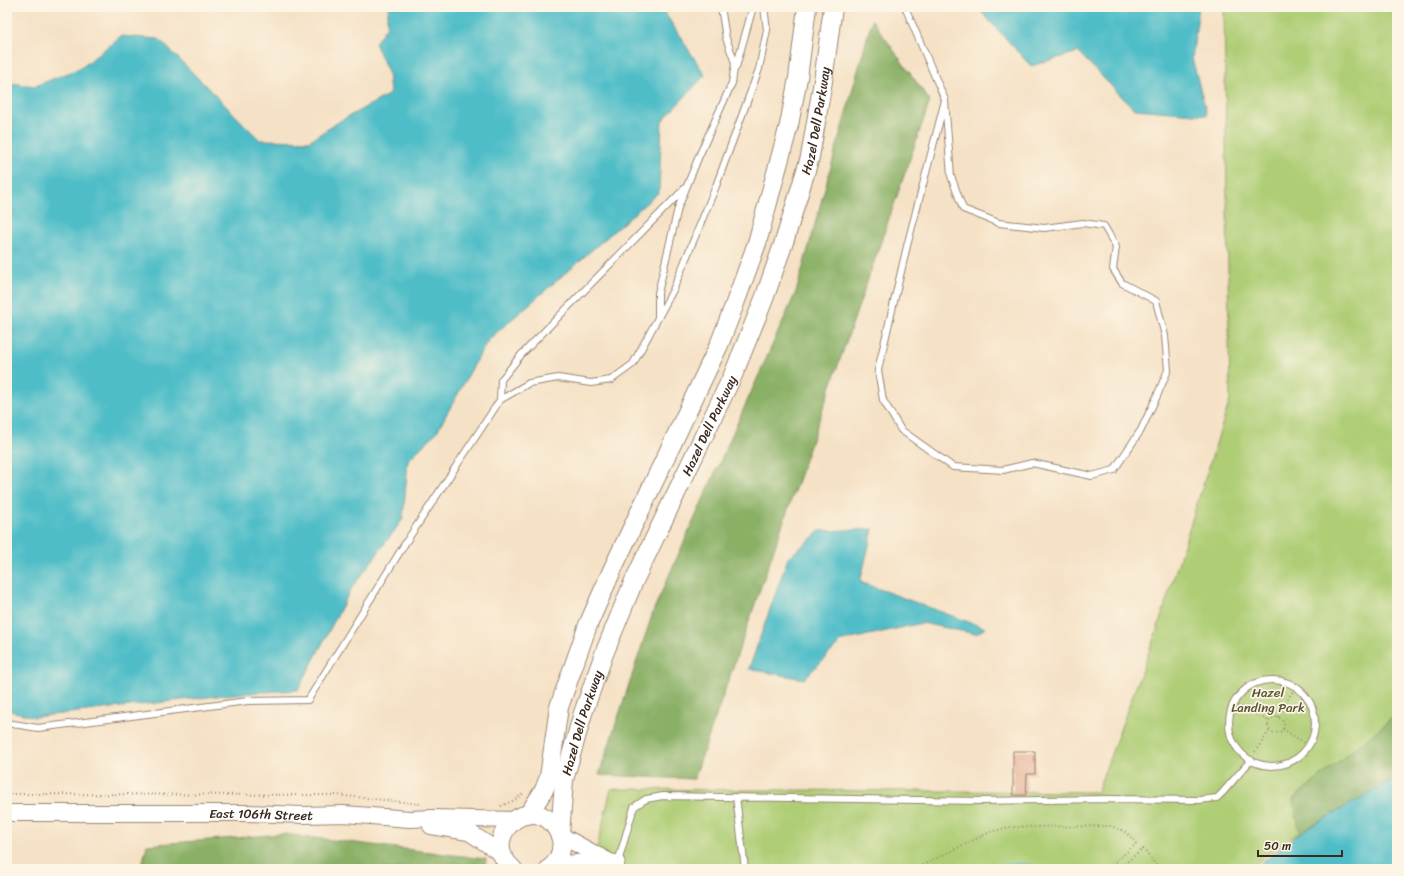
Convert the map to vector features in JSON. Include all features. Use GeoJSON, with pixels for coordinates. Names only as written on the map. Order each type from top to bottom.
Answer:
{"type":"FeatureCollection","features":[{"type":"Feature","properties":{"kind":"main road","name":"Hazel Dell Parkway"},"geometry":{"type":"LineString","coordinates":[[506,862],[501,846],[501,838],[504,831],[521,817],[544,790],[549,777],[559,707],[588,625],[613,568],[719,345],[757,243],[789,125],[798,78],[808,7]]}},
{"type":"Feature","properties":{"kind":"main road","name":"Hazel Dell Parkway"},"geometry":{"type":"LineString","coordinates":[[550,868],[559,857],[564,780],[583,713],[604,654],[633,583],[748,340],[785,239],[810,157],[833,7]]}},
{"type":"Feature","properties":{"kind":"main road"},"geometry":{"type":"LineString","coordinates":[[521,817],[538,815],[548,819],[555,826],[560,835]]}},
{"type":"Feature","properties":{"kind":"street","name":"East 106th Street"},"geometry":{"type":"LineString","coordinates":[[7,813],[344,814],[410,819],[521,817]]}},
{"type":"Feature","properties":{"kind":"street"},"geometry":{"type":"LineString","coordinates":[[410,819],[430,826],[469,832],[506,862]]}},
{"type":"Feature","properties":{"kind":"street"},"geometry":{"type":"LineString","coordinates":[[560,835],[581,848],[614,864]]}},
{"type":"Feature","properties":{"kind":"street"},"geometry":{"type":"LineString","coordinates":[[550,868],[566,864],[614,864]]}},
{"type":"Feature","properties":{"kind":"lane"},"geometry":{"type":"LineString","coordinates":[[721,7],[726,38],[735,64],[732,83]]}},
{"type":"Feature","properties":{"kind":"lane"},"geometry":{"type":"LineString","coordinates":[[658,318],[658,293],[678,208],[699,156],[732,83],[753,7]]}},
{"type":"Feature","properties":{"kind":"lane"},"geometry":{"type":"LineString","coordinates":[[7,723],[38,728],[248,701],[308,700],[406,542],[500,400],[529,383],[558,378],[591,383],[611,380],[633,364],[673,290],[713,193],[759,69],[767,30],[764,7]]}},
{"type":"Feature","properties":{"kind":"lane"},"geometry":{"type":"LineString","coordinates":[[906,7],[945,100],[951,176],[963,209],[999,223],[1044,228],[1083,223],[1104,226],[1116,247],[1113,269],[1122,283],[1156,301],[1165,336],[1168,370],[1141,430],[1114,470],[1092,476],[1032,463],[1003,470],[953,467],[900,430],[884,400],[878,370],[907,246],[945,100]]}},
{"type":"Feature","properties":{"kind":"lane"},"geometry":{"type":"LineString","coordinates":[[500,400],[501,380],[521,355],[687,186]]}},
{"type":"Feature","properties":{"kind":"lane"},"geometry":{"type":"LineString","coordinates":[[1273,680],[1284,682],[1295,687],[1303,693],[1308,701],[1315,719],[1313,737],[1309,746],[1296,759],[1287,763],[1269,766],[1250,760],[1240,751],[1233,741],[1230,728],[1230,716],[1234,704],[1245,690],[1261,682],[1273,680]]}},
{"type":"Feature","properties":{"kind":"lane"},"geometry":{"type":"LineString","coordinates":[[614,864],[634,807],[646,799],[669,795],[983,801],[1108,799],[1199,800],[1217,798],[1250,760]]}},
{"type":"Feature","properties":{"kind":"lane"},"geometry":{"type":"LineString","coordinates":[[736,797],[745,869]]}},
{"type":"Feature","properties":{"kind":"path"},"geometry":{"type":"LineString","coordinates":[[1278,717],[1295,687]]}},
{"type":"Feature","properties":{"kind":"path"},"geometry":{"type":"LineString","coordinates":[[1234,704],[1269,721]]}},
{"type":"Feature","properties":{"kind":"path"},"geometry":{"type":"LineString","coordinates":[[1273,717],[1278,717],[1284,722],[1282,729],[1276,733],[1270,730],[1268,725],[1269,721],[1273,717]]}},
{"type":"Feature","properties":{"kind":"path"},"geometry":{"type":"LineString","coordinates":[[1282,729],[1309,746]]}},
{"type":"Feature","properties":{"kind":"path"},"geometry":{"type":"LineString","coordinates":[[1250,760],[1270,730]]}},
{"type":"Feature","properties":{"kind":"path"},"geometry":{"type":"LineString","coordinates":[[500,806],[515,800],[527,791]]}},
{"type":"Feature","properties":{"kind":"path"},"geometry":{"type":"LineString","coordinates":[[7,794],[336,795],[422,804]]}},
{"type":"Feature","properties":{"kind":"path"},"geometry":{"type":"LineString","coordinates":[[914,869],[990,832],[1009,827],[1110,826],[1124,830],[1136,844],[1107,869]]}},
{"type":"Feature","properties":{"kind":"path"},"geometry":{"type":"LineString","coordinates":[[1118,869],[1143,849],[1160,869]]}},
{"type":"Feature","properties":{"kind":"green space","name":"Hazel Landing Park"},"geometry":{"type":"Polygon","coordinates":[[[1224,7],[1397,7],[1397,780],[1389,782],[1319,819],[1268,854],[1250,869],[592,869],[611,789],[1097,792],[1157,630],[1230,400],[1224,7]]]}},
{"type":"Feature","properties":{"kind":"green space"},"geometry":{"type":"Polygon","coordinates":[[[872,20],[930,101],[694,779],[599,775],[654,609],[796,292],[872,20]]]}},
{"type":"Feature","properties":{"kind":"green space"},"geometry":{"type":"Polygon","coordinates":[[[1397,714],[1397,780],[1389,782],[1300,833],[1293,799],[1397,714]]]}},
{"type":"Feature","properties":{"kind":"green space"},"geometry":{"type":"Polygon","coordinates":[[[283,834],[486,859],[485,869],[141,869],[147,845],[283,834]]]}},
{"type":"Feature","properties":{"kind":"water"},"geometry":{"type":"Polygon","coordinates":[[[389,7],[661,7],[705,75],[662,121],[659,192],[488,340],[436,433],[408,460],[403,519],[351,589],[298,690],[234,694],[34,717],[7,710],[7,87],[10,83],[35,86],[81,68],[121,36],[159,39],[260,140],[309,141],[340,121],[390,94],[388,72],[375,43],[387,26],[389,7]]]}},
{"type":"Feature","properties":{"kind":"water"},"geometry":{"type":"Polygon","coordinates":[[[977,7],[1199,7],[1192,58],[1207,115],[1134,109],[1078,52],[1031,66],[977,7]]]}},
{"type":"Feature","properties":{"kind":"water"},"geometry":{"type":"Polygon","coordinates":[[[873,529],[860,582],[985,628],[976,634],[922,623],[842,641],[804,679],[749,669],[788,558],[820,531],[873,529]]]}},
{"type":"Feature","properties":{"kind":"water"},"geometry":{"type":"Polygon","coordinates":[[[1397,780],[1397,861],[1388,869],[1254,869],[1300,833],[1389,782],[1397,780]]]}},
{"type":"Feature","properties":{"kind":"building"},"geometry":{"type":"Polygon","coordinates":[[[1013,751],[1035,751],[1035,774],[1027,774],[1026,795],[1013,795],[1013,751]]]}},
{"type":"Feature","properties":{"kind":"waterway"},"geometry":{"type":"LineString","coordinates":[[996,869],[1007,865],[1018,864],[1041,869]]}}]}
